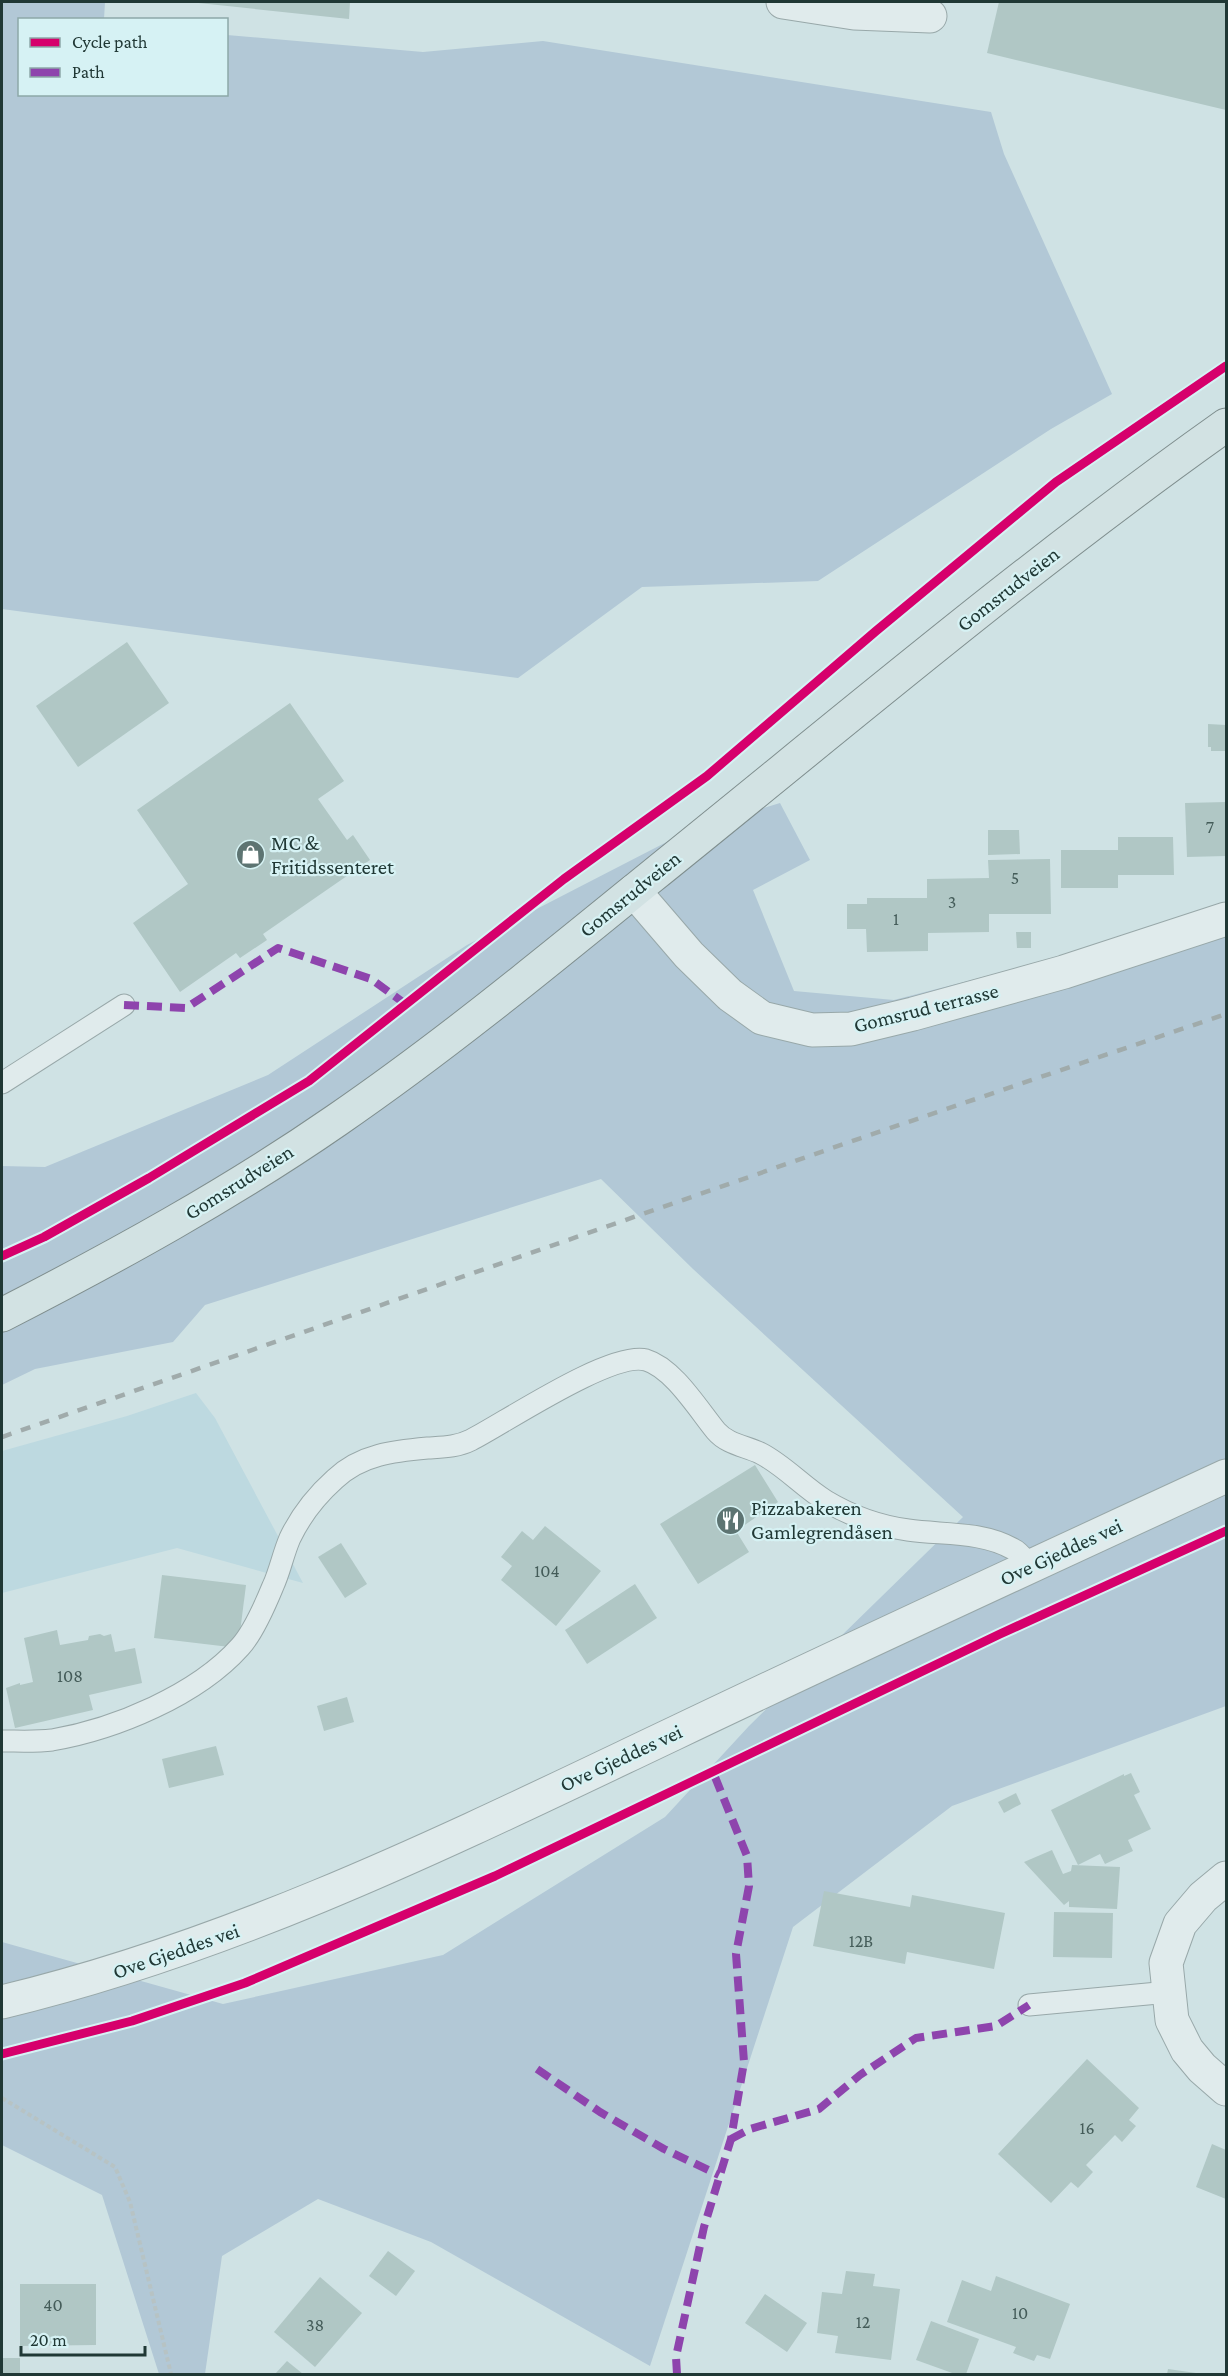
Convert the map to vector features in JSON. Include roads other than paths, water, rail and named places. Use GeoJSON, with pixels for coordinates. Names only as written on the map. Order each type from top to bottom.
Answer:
{"type":"FeatureCollection","features":[{"type":"Feature","properties":{"kind":"main road","name":"Gomsrudveien"},"geometry":{"type":"LineString","coordinates":[[2,1316],[138,1244],[261,1170],[329,1125],[438,1046],[634,891],[988,604],[1133,491],[1227,425]]}},
{"type":"Feature","properties":{"kind":"street"},"geometry":{"type":"LineString","coordinates":[[783,2],[854,13],[930,16]]}},
{"type":"Feature","properties":{"kind":"street","name":"Gomsrud terrasse"},"geometry":{"type":"LineString","coordinates":[[634,891],[689,955],[730,995],[762,1018],[812,1029],[851,1029],[913,1014],[1064,972],[1227,920]]}},
{"type":"Feature","properties":{"kind":"street","name":"Ove Gjeddes vei"},"geometry":{"type":"LineString","coordinates":[[2,2002],[123,1970],[261,1921],[331,1893],[1227,1476]]}},
{"type":"Feature","properties":{"kind":"street"},"geometry":{"type":"LineString","coordinates":[[1227,1878],[1203,1897],[1180,1924],[1166,1963],[1172,2020],[1187,2050],[1202,2068],[1227,2089]]}},
{"type":"Feature","properties":{"kind":"lane"},"geometry":{"type":"LineString","coordinates":[[2,1083],[124,1005]]}},
{"type":"Feature","properties":{"kind":"lane"},"geometry":{"type":"LineString","coordinates":[[2,1741],[50,1740],[100,1728],[165,1701],[194,1686],[223,1664],[243,1644],[273,1586],[290,1539],[312,1502],[338,1476],[355,1465],[374,1456],[396,1451],[458,1446],[569,1385],[618,1362],[636,1358],[650,1361],[670,1374],[719,1435],[766,1457],[837,1508],[888,1526],[974,1537],[1000,1543],[1015,1550],[1030,1566]]}},
{"type":"Feature","properties":{"kind":"lane"},"geometry":{"type":"LineString","coordinates":[[1029,2004],[1169,1992]]}},
{"type":"Feature","properties":{"kind":"railway"},"geometry":{"type":"LineString","coordinates":[[2,1437],[861,1138],[1226,1014]]}},
{"type":"Feature","properties":{"kind":"place","name":"MC & Fritidssenteret"},"geometry":{"type":"Point","coordinates":[250,855]}},
{"type":"Feature","properties":{"kind":"place","name":"Pizzabakeren Gamlegrendåsen"},"geometry":{"type":"Point","coordinates":[730,1520]}}]}
